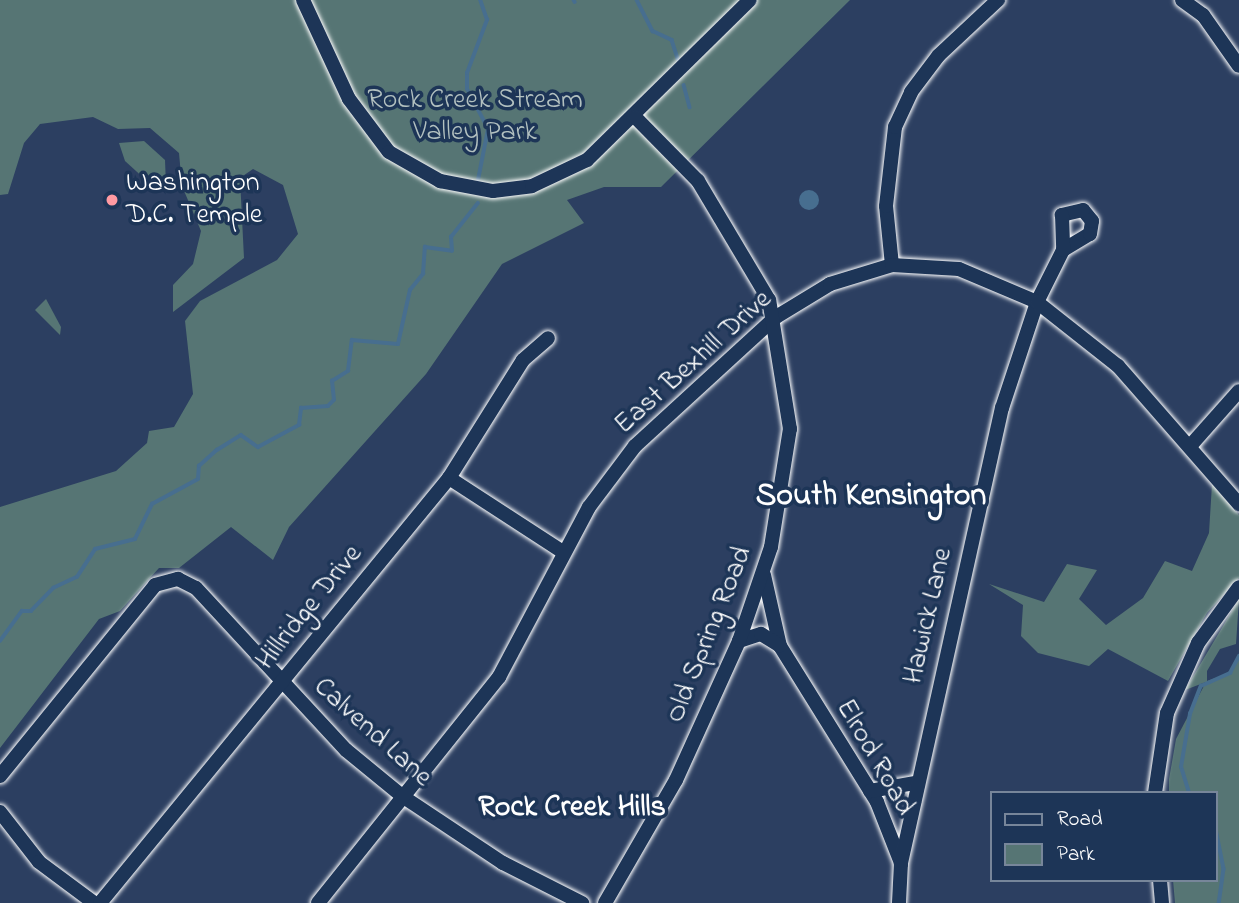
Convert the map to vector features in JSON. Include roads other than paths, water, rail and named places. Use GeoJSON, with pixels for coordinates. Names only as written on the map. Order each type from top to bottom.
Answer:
{"type":"FeatureCollection","features":[{"type":"Feature","properties":{"kind":"street"},"geometry":{"type":"LineString","coordinates":[[303,0],[349,99],[375,137],[405,164],[457,188],[511,190],[552,179],[587,160],[635,117],[750,0]]}},
{"type":"Feature","properties":{"kind":"street"},"geometry":{"type":"LineString","coordinates":[[892,265],[886,206],[895,127],[911,92],[939,55],[998,0]]}},
{"type":"Feature","properties":{"kind":"street"},"geometry":{"type":"LineString","coordinates":[[1182,0],[1203,15],[1239,66]]}},
{"type":"Feature","properties":{"kind":"street","name":"Old Spring Road"},"geometry":{"type":"LineString","coordinates":[[605,903],[677,780],[739,641],[763,574],[790,429],[776,317],[740,242],[698,181],[635,117]]}},
{"type":"Feature","properties":{"kind":"street","name":"Hawick Lane"},"geometry":{"type":"LineString","coordinates":[[901,863],[915,783],[1002,408],[1037,302],[1063,250]]}},
{"type":"Feature","properties":{"kind":"street","name":"East Bexhill Drive"},"geometry":{"type":"LineString","coordinates":[[318,903],[499,677],[539,609],[563,552],[635,446],[776,317],[830,285],[892,265],[959,269],[1037,302],[1118,366],[1191,445],[1239,504]]}},
{"type":"Feature","properties":{"kind":"street","name":"Hillridge Drive"},"geometry":{"type":"LineString","coordinates":[[100,903],[449,478],[523,359],[548,338]]}},
{"type":"Feature","properties":{"kind":"street"},"geometry":{"type":"LineString","coordinates":[[1191,445],[1239,391]]}},
{"type":"Feature","properties":{"kind":"street"},"geometry":{"type":"LineString","coordinates":[[449,478],[563,552]]}},
{"type":"Feature","properties":{"kind":"street","name":"Elrod Road"},"geometry":{"type":"LineString","coordinates":[[763,574],[780,646],[870,790],[901,863],[900,903]]}},
{"type":"Feature","properties":{"kind":"street","name":"Calvend Lane"},"geometry":{"type":"LineString","coordinates":[[0,776],[155,585],[168,578],[196,588],[281,683],[402,796],[503,863],[582,903]]}},
{"type":"Feature","properties":{"kind":"street"},"geometry":{"type":"LineString","coordinates":[[1155,791],[1167,713],[1198,643],[1239,587]]}},
{"type":"Feature","properties":{"kind":"street"},"geometry":{"type":"LineString","coordinates":[[739,641],[761,634],[780,646]]}},
{"type":"Feature","properties":{"kind":"street"},"geometry":{"type":"LineString","coordinates":[[870,790],[915,783]]}},
{"type":"Feature","properties":{"kind":"street"},"geometry":{"type":"LineString","coordinates":[[0,812],[39,862],[94,903]]}},
{"type":"Feature","properties":{"kind":"street"},"geometry":{"type":"LineString","coordinates":[[1160,882],[1162,903]]}},
{"type":"Feature","properties":{"kind":"water"},"geometry":{"type":"Polygon","coordinates":[[[809,190],[816,193],[819,200],[816,207],[809,210],[802,207],[799,200],[802,193],[809,190]]]}},
{"type":"Feature","properties":{"kind":"waterway"},"geometry":{"type":"LineString","coordinates":[[478,180],[488,129],[467,89],[467,73],[487,20],[480,0]]}},
{"type":"Feature","properties":{"kind":"waterway"},"geometry":{"type":"LineString","coordinates":[[637,0],[653,31],[672,40],[678,59]]}},
{"type":"Feature","properties":{"kind":"waterway"},"geometry":{"type":"LineString","coordinates":[[684,85],[690,107]]}},
{"type":"Feature","properties":{"kind":"waterway"},"geometry":{"type":"LineString","coordinates":[[0,641],[22,611],[31,611],[53,588],[77,577],[95,549],[135,539],[152,504],[198,479],[199,466],[217,450],[241,435],[258,447],[299,425],[301,408],[328,406],[334,400],[332,381],[348,371],[352,340],[398,344],[410,290],[423,274],[425,247],[452,251],[451,237],[478,203]]}},
{"type":"Feature","properties":{"kind":"waterway"},"geometry":{"type":"LineString","coordinates":[[1188,791],[1181,767],[1190,714],[1201,686],[1230,673],[1239,656]]}},
{"type":"Feature","properties":{"kind":"waterway"},"geometry":{"type":"LineString","coordinates":[[1218,839],[1224,869],[1219,903]]}},
{"type":"Feature","properties":{"kind":"place","name":"Washington D.C. Temple"},"geometry":{"type":"Point","coordinates":[112,200]}},
{"type":"Feature","properties":{"kind":"district","name":"South Kensington"},"geometry":{"type":"Point","coordinates":[871,497]}},
{"type":"Feature","properties":{"kind":"district","name":"Rock Creek Hills"},"geometry":{"type":"Point","coordinates":[572,808]}},
{"type":"Feature","properties":{"kind":"park label","name":"Rock Creek Stream Valley Park"},"geometry":{"type":"Point","coordinates":[475,117]}}]}
